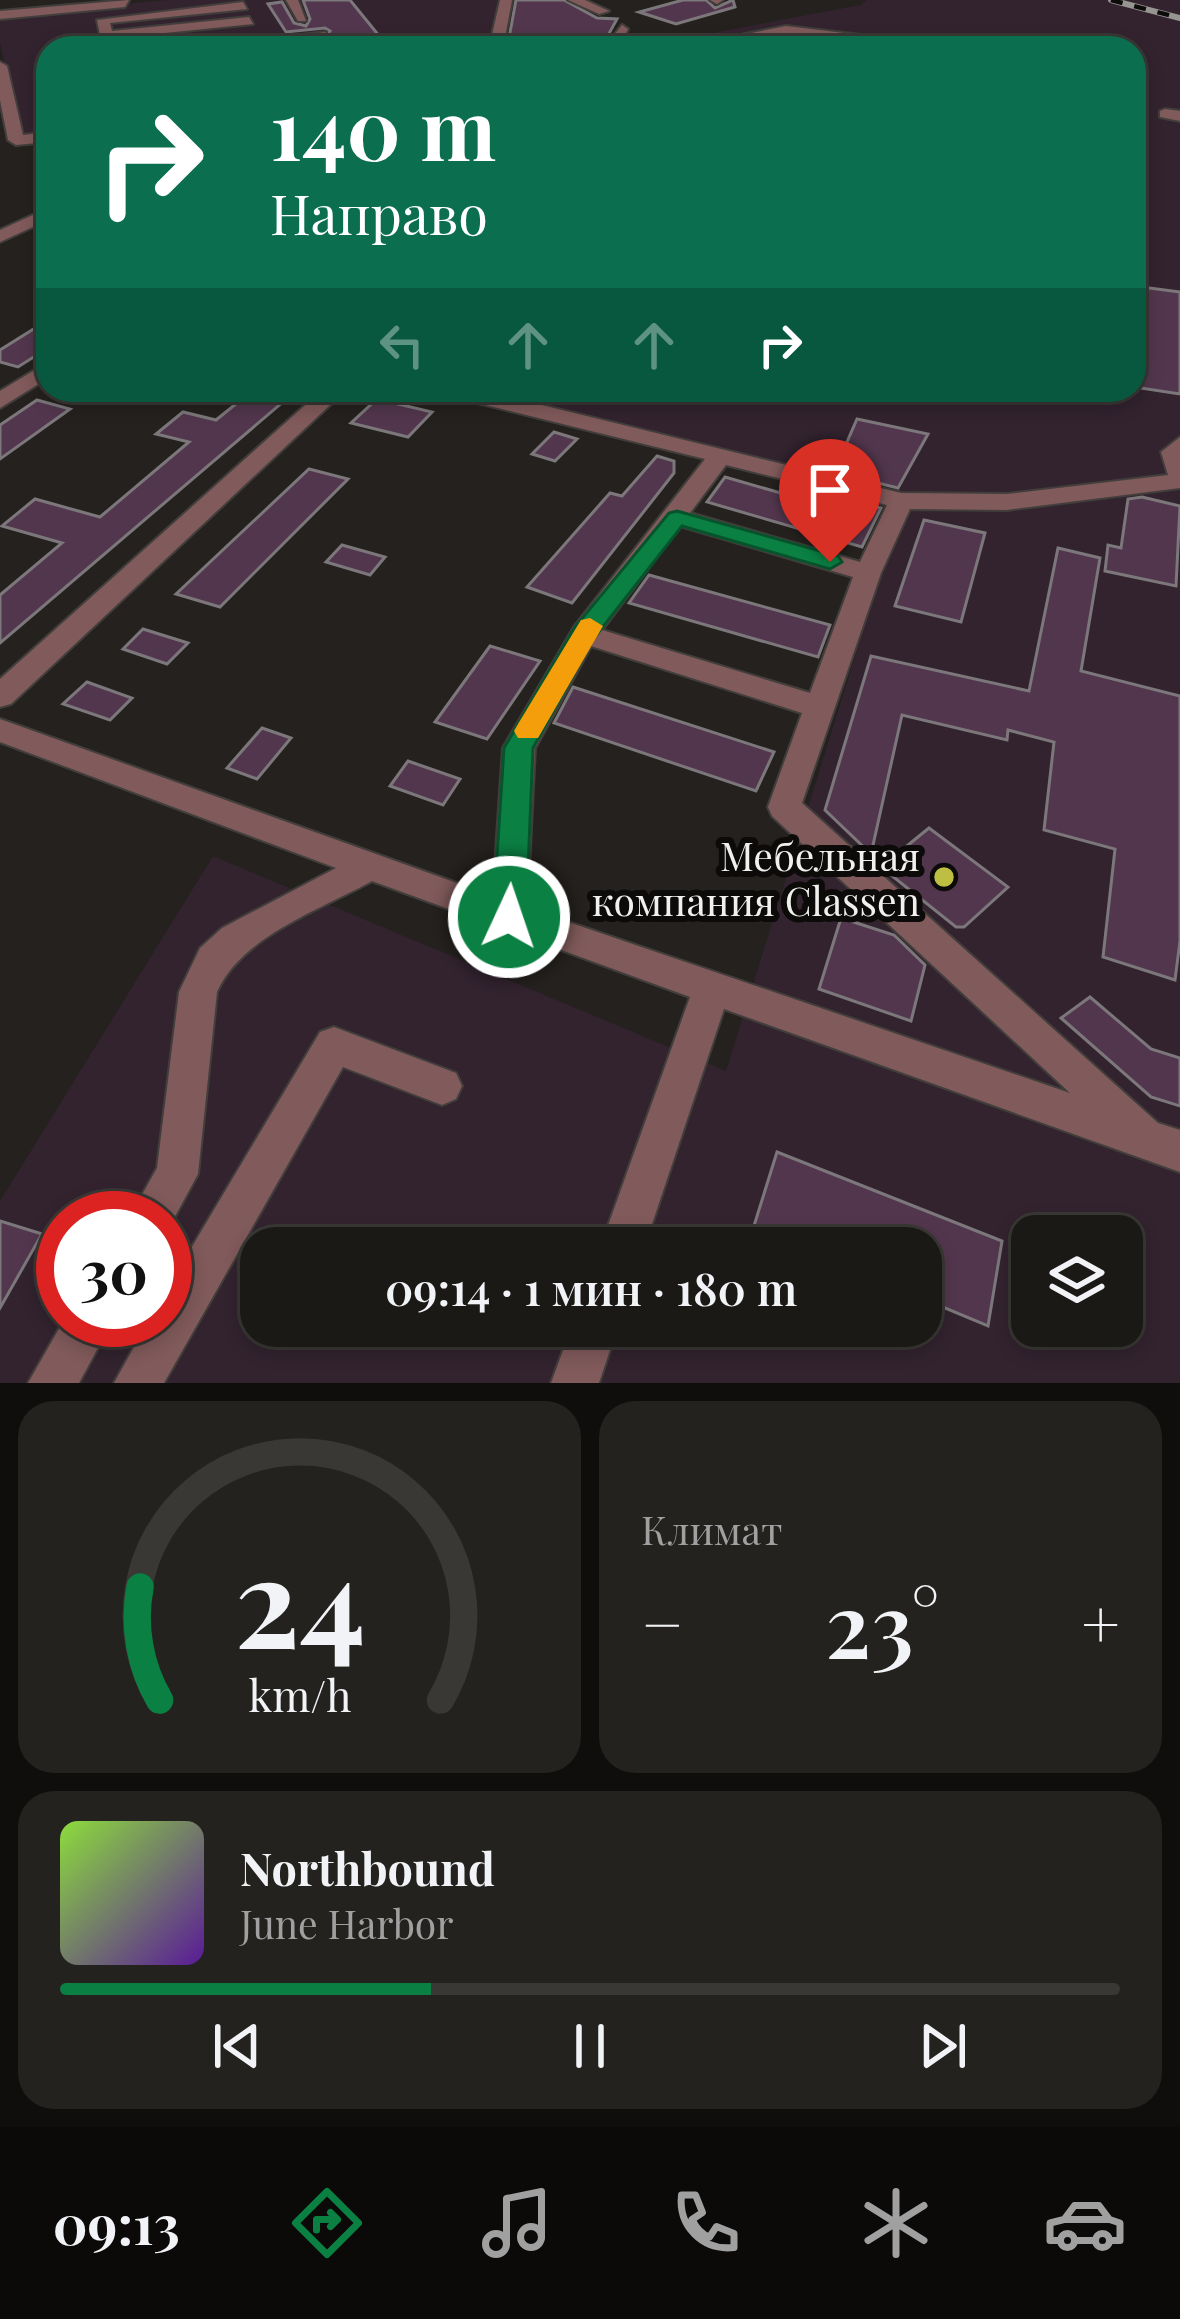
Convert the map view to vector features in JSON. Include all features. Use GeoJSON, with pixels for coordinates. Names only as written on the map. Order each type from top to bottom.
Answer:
{"type":"FeatureCollection","features":[{"type":"Feature","properties":{"kind":"street"},"geometry":{"type":"LineString","coordinates":[[0,15],[158,0]]}},
{"type":"Feature","properties":{"kind":"street"},"geometry":{"type":"LineString","coordinates":[[292,0],[302,18]]}},
{"type":"Feature","properties":{"kind":"street"},"geometry":{"type":"LineString","coordinates":[[498,36],[506,0]]}},
{"type":"Feature","properties":{"kind":"street"},"geometry":{"type":"LineString","coordinates":[[574,0],[603,11]]}},
{"type":"Feature","properties":{"kind":"street"},"geometry":{"type":"LineString","coordinates":[[244,9],[106,35],[103,20],[244,9]]}},
{"type":"Feature","properties":{"kind":"street"},"geometry":{"type":"LineString","coordinates":[[244,9],[257,36]]}},
{"type":"Feature","properties":{"kind":"street"},"geometry":{"type":"LineString","coordinates":[[618,36],[622,29]]}},
{"type":"Feature","properties":{"kind":"street"},"geometry":{"type":"LineString","coordinates":[[764,36],[786,30],[862,36]]}},
{"type":"Feature","properties":{"kind":"street"},"geometry":{"type":"LineString","coordinates":[[313,36],[320,35]]}},
{"type":"Feature","properties":{"kind":"street"},"geometry":{"type":"LineString","coordinates":[[0,66],[16,140],[36,138]]}},
{"type":"Feature","properties":{"kind":"street"},"geometry":{"type":"LineString","coordinates":[[0,237],[36,219]]}},
{"type":"Feature","properties":{"kind":"street"},"geometry":{"type":"LineString","coordinates":[[0,401],[36,376]]}},
{"type":"Feature","properties":{"kind":"street"},"geometry":{"type":"LineString","coordinates":[[0,696],[322,402]]}},
{"type":"Feature","properties":{"kind":"street"},"geometry":{"type":"LineString","coordinates":[[502,402],[901,501],[1007,502],[1180,478],[1173,452],[1180,444]]}},
{"type":"Feature","properties":{"kind":"street"},"geometry":{"type":"LineString","coordinates":[[509,917],[519,748],[584,634],[720,456]]}},
{"type":"Feature","properties":{"kind":"street"},"geometry":{"type":"LineString","coordinates":[[901,501],[868,573],[784,806],[1165,1146]]}},
{"type":"Feature","properties":{"kind":"street"},"geometry":{"type":"LineString","coordinates":[[677,518],[868,573]]}},
{"type":"Feature","properties":{"kind":"street"},"geometry":{"type":"LineString","coordinates":[[584,634],[822,709]]}},
{"type":"Feature","properties":{"kind":"street"},"geometry":{"type":"LineString","coordinates":[[0,730],[509,917],[1165,1146]]}},
{"type":"Feature","properties":{"kind":"street"},"geometry":{"type":"LineString","coordinates":[[167,1191],[177,1174],[198,992],[213,959],[236,939],[370,866]]}},
{"type":"Feature","properties":{"kind":"street"},"geometry":{"type":"LineString","coordinates":[[629,1227],[712,988]]}},
{"type":"Feature","properties":{"kind":"street"},"geometry":{"type":"LineString","coordinates":[[137,1383],[334,1046],[442,1086]]}},
{"type":"Feature","properties":{"kind":"street"},"geometry":{"type":"LineString","coordinates":[[52,1383],[74,1347]]}},
{"type":"Feature","properties":{"kind":"street"},"geometry":{"type":"LineString","coordinates":[[575,1383],[588,1347]]}},
{"type":"Feature","properties":{"kind":"shaded area"},"geometry":{"type":"Polygon","coordinates":[[[166,0],[504,0],[490,36],[36,36],[36,135],[21,137],[0,43],[0,16],[166,0]]]}},
{"type":"Feature","properties":{"kind":"shaded area"},"geometry":{"type":"Polygon","coordinates":[[[867,0],[1180,0],[1180,1383],[0,1383],[0,1201],[213,856],[726,1071],[904,499],[512,402],[1146,402],[1146,36],[696,36],[867,0]]]}},
{"type":"Feature","properties":{"kind":"building"},"geometry":{"type":"Polygon","coordinates":[[[303,0],[350,0],[379,36],[326,36],[330,31],[325,28],[286,32],[268,4],[282,2],[294,23],[306,26],[310,19],[303,0]]]}},
{"type":"Feature","properties":{"kind":"building"},"geometry":{"type":"Polygon","coordinates":[[[516,0],[564,0],[597,18],[617,19],[608,36],[509,36],[516,0]]]}},
{"type":"Feature","properties":{"kind":"building"},"geometry":{"type":"Polygon","coordinates":[[[683,0],[706,0],[715,8],[733,0],[735,7],[676,24],[639,12],[683,0]]]}},
{"type":"Feature","properties":{"kind":"building"},"geometry":{"type":"Polygon","coordinates":[[[1146,288],[1180,292],[1180,394],[1146,389],[1146,288]]]}},
{"type":"Feature","properties":{"kind":"building"},"geometry":{"type":"Polygon","coordinates":[[[36,328],[36,356],[18,367],[0,362],[0,350],[36,328]]]}},
{"type":"Feature","properties":{"kind":"building"},"geometry":{"type":"Polygon","coordinates":[[[36,401],[70,409],[0,459],[0,425],[36,401]]]}},
{"type":"Feature","properties":{"kind":"building"},"geometry":{"type":"Polygon","coordinates":[[[238,402],[283,402],[0,643],[0,595],[62,543],[2,526],[35,499],[100,517],[189,442],[156,434],[183,412],[216,420],[238,402]]]}},
{"type":"Feature","properties":{"kind":"building"},"geometry":{"type":"Polygon","coordinates":[[[374,402],[432,412],[408,437],[351,423],[374,402]]]}},
{"type":"Feature","properties":{"kind":"building"},"geometry":{"type":"Polygon","coordinates":[[[857,419],[928,434],[898,488],[834,472],[857,419]]]}},
{"type":"Feature","properties":{"kind":"building"},"geometry":{"type":"Polygon","coordinates":[[[554,432],[577,439],[555,461],[532,454],[554,432]]]}},
{"type":"Feature","properties":{"kind":"building"},"geometry":{"type":"Polygon","coordinates":[[[657,456],[674,461],[674,473],[572,603],[527,587],[610,493],[622,496],[657,456]]]}},
{"type":"Feature","properties":{"kind":"building"},"geometry":{"type":"Polygon","coordinates":[[[309,469],[348,479],[220,607],[176,594],[309,469]]]}},
{"type":"Feature","properties":{"kind":"building"},"geometry":{"type":"Polygon","coordinates":[[[725,477],[819,504],[824,494],[881,508],[862,547],[707,502],[725,477]]]}},
{"type":"Feature","properties":{"kind":"building"},"geometry":{"type":"Polygon","coordinates":[[[1142,497],[1180,506],[1176,586],[1105,571],[1108,545],[1121,548],[1128,499],[1142,497]]]}},
{"type":"Feature","properties":{"kind":"building"},"geometry":{"type":"Polygon","coordinates":[[[924,520],[985,533],[961,622],[895,606],[924,520]]]}},
{"type":"Feature","properties":{"kind":"building"},"geometry":{"type":"Polygon","coordinates":[[[342,545],[385,557],[370,575],[326,562],[342,545]]]}},
{"type":"Feature","properties":{"kind":"building"},"geometry":{"type":"Polygon","coordinates":[[[1058,548],[1100,558],[1081,671],[1180,696],[1180,941],[1175,980],[1103,957],[1115,849],[1044,830],[1054,742],[1008,730],[1007,740],[902,715],[871,854],[825,810],[871,656],[1029,691],[1058,548]]]}},
{"type":"Feature","properties":{"kind":"building"},"geometry":{"type":"Polygon","coordinates":[[[649,575],[830,625],[818,657],[629,603],[649,575]]]}},
{"type":"Feature","properties":{"kind":"building"},"geometry":{"type":"Polygon","coordinates":[[[143,629],[188,643],[167,664],[123,649],[143,629]]]}},
{"type":"Feature","properties":{"kind":"building"},"geometry":{"type":"Polygon","coordinates":[[[490,646],[540,661],[487,739],[435,722],[490,646]]]}},
{"type":"Feature","properties":{"kind":"building"},"geometry":{"type":"Polygon","coordinates":[[[87,682],[132,698],[110,720],[63,704],[87,682]]]}},
{"type":"Feature","properties":{"kind":"building"},"geometry":{"type":"Polygon","coordinates":[[[573,687],[774,752],[756,791],[554,723],[573,687]]]}},
{"type":"Feature","properties":{"kind":"building"},"geometry":{"type":"Polygon","coordinates":[[[262,728],[291,738],[257,779],[227,768],[262,728]]]}},
{"type":"Feature","properties":{"kind":"building"},"geometry":{"type":"Polygon","coordinates":[[[408,761],[460,779],[443,805],[390,786],[408,761]]]}},
{"type":"Feature","properties":{"kind":"building","name":"Мебельная компания Сlassen"},"geometry":{"type":"Polygon","coordinates":[[[929,828],[1008,887],[964,927],[956,927],[881,867],[929,828]]]}},
{"type":"Feature","properties":{"kind":"building"},"geometry":{"type":"Polygon","coordinates":[[[841,918],[894,935],[925,965],[911,1021],[819,989],[841,918]]]}},
{"type":"Feature","properties":{"kind":"building"},"geometry":{"type":"Polygon","coordinates":[[[1090,997],[1151,1049],[1180,1058],[1180,1106],[1151,1097],[1061,1018],[1090,997]]]}},
{"type":"Feature","properties":{"kind":"building"},"geometry":{"type":"Polygon","coordinates":[[[777,1152],[1002,1241],[988,1326],[942,1307],[942,1227],[754,1227],[777,1152]]]}},
{"type":"Feature","properties":{"kind":"building"},"geometry":{"type":"Polygon","coordinates":[[[0,1221],[36,1232],[36,1245],[0,1308],[0,1221]]]}},
{"type":"Feature","properties":{"kind":"railway"},"geometry":{"type":"LineString","coordinates":[[1111,0],[1180,18]]}},
{"type":"Feature","properties":{"kind":"slow traffic"},"geometry":{"type":"LineString","coordinates":[[528,731],[590,626]]}},
{"type":"Feature","properties":{"kind":"place","name":"Мебельная компания Сlassen"},"geometry":{"type":"Point","coordinates":[944,877]}},
{"type":"Feature","properties":{"kind":"route"},"geometry":{"type":"LineString","coordinates":[[509,917],[519,748],[584,634],[677,518],[830,562]]}}]}
